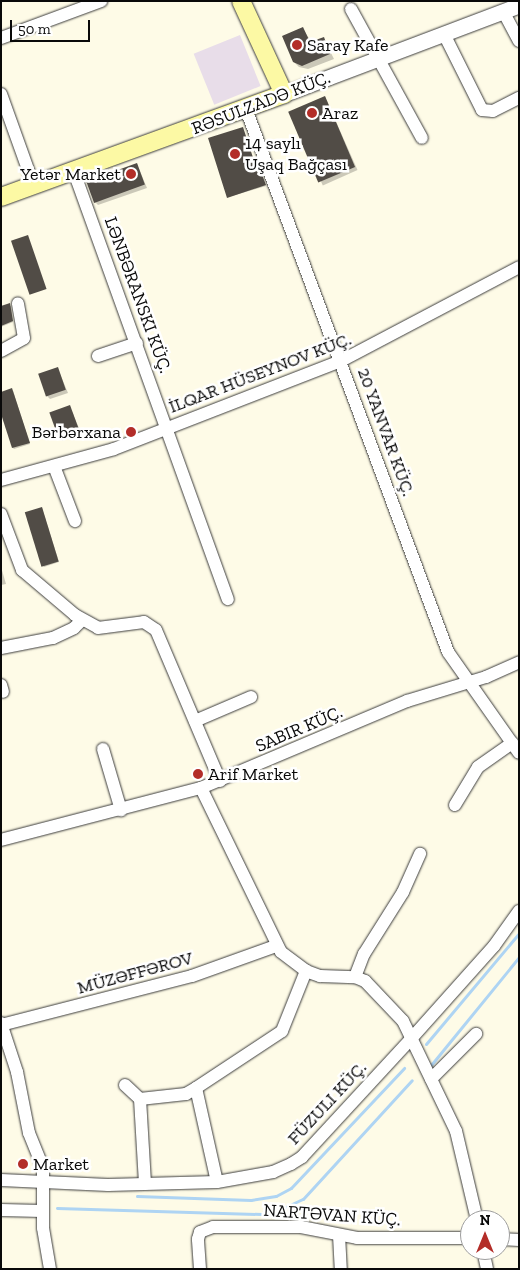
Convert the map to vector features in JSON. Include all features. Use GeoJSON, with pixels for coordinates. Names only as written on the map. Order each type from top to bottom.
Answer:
{"type":"FeatureCollection","features":[{"type":"Feature","properties":{"kind":"main road"},"geometry":{"type":"LineString","coordinates":[[241,1],[284,94]]}},
{"type":"Feature","properties":{"kind":"main road","name":"RƏSULZADƏ KÜÇ."},"geometry":{"type":"LineString","coordinates":[[1,197],[284,94]]}},
{"type":"Feature","properties":{"kind":"street"},"geometry":{"type":"LineString","coordinates":[[1,38],[101,1]]}},
{"type":"Feature","properties":{"kind":"street","name":"RƏSULZADƏ KÜÇ."},"geometry":{"type":"LineString","coordinates":[[284,94],[519,4]]}},
{"type":"Feature","properties":{"kind":"street"},"geometry":{"type":"LineString","coordinates":[[351,9],[422,138]]}},
{"type":"Feature","properties":{"kind":"street"},"geometry":{"type":"LineString","coordinates":[[503,11],[519,41]]}},
{"type":"Feature","properties":{"kind":"street"},"geometry":{"type":"LineString","coordinates":[[444,34],[482,110],[494,111],[519,98]]}},
{"type":"Feature","properties":{"kind":"street"},"geometry":{"type":"LineString","coordinates":[[1,94],[34,186]]}},
{"type":"Feature","properties":{"kind":"street","name":"20 YANVAR KÜÇ."},"geometry":{"type":"LineString","coordinates":[[246,109],[448,652],[467,682],[488,706],[515,748]]}},
{"type":"Feature","properties":{"kind":"street","name":"LƏNBƏRANSKI KÜÇ."},"geometry":{"type":"LineString","coordinates":[[74,172],[228,599]]}},
{"type":"Feature","properties":{"kind":"street","name":"İLQAR HÜSEYNOV KÜÇ."},"geometry":{"type":"LineString","coordinates":[[1,480],[114,449],[341,361],[519,267]]}},
{"type":"Feature","properties":{"kind":"street"},"geometry":{"type":"LineString","coordinates":[[1,351],[24,338],[18,304]]}},
{"type":"Feature","properties":{"kind":"street"},"geometry":{"type":"LineString","coordinates":[[98,356],[137,343]]}},
{"type":"Feature","properties":{"kind":"street"},"geometry":{"type":"LineString","coordinates":[[54,466],[75,521]]}},
{"type":"Feature","properties":{"kind":"street"},"geometry":{"type":"LineString","coordinates":[[1,514],[5,541],[28,578],[82,620],[98,628],[144,622],[156,630],[220,781]]}},
{"type":"Feature","properties":{"kind":"street"},"geometry":{"type":"LineString","coordinates":[[1,648],[53,638],[74,628],[82,620]]}},
{"type":"Feature","properties":{"kind":"street","name":"SABIR KÜÇ."},"geometry":{"type":"LineString","coordinates":[[1,840],[201,788],[407,701],[500,672],[519,662]]}},
{"type":"Feature","properties":{"kind":"street"},"geometry":{"type":"LineString","coordinates":[[195,722],[251,697]]}},
{"type":"Feature","properties":{"kind":"street"},"geometry":{"type":"LineString","coordinates":[[454,805],[470,776],[515,748]]}},
{"type":"Feature","properties":{"kind":"street"},"geometry":{"type":"LineString","coordinates":[[103,749],[121,810]]}},
{"type":"Feature","properties":{"kind":"street"},"geometry":{"type":"LineString","coordinates":[[201,788],[276,946],[306,971],[320,976],[356,977],[373,988],[396,1011],[456,1131],[475,1210]]}},
{"type":"Feature","properties":{"kind":"street"},"geometry":{"type":"LineString","coordinates":[[356,977],[358,964],[397,904],[420,854]]}},
{"type":"Feature","properties":{"kind":"street","name":"FÜZULI KÜÇ."},"geometry":{"type":"LineString","coordinates":[[1,1180],[145,1184],[217,1182],[273,1172],[302,1157],[494,946],[519,911]]}},
{"type":"Feature","properties":{"kind":"street","name":"MÜZƏFFƏROV"},"geometry":{"type":"LineString","coordinates":[[1,1025],[192,976],[276,946]]}},
{"type":"Feature","properties":{"kind":"street"},"geometry":{"type":"LineString","coordinates":[[140,1099],[186,1094],[282,1031],[306,971]]}},
{"type":"Feature","properties":{"kind":"street"},"geometry":{"type":"LineString","coordinates":[[1,1025],[17,1072],[29,1133],[41,1160],[44,1182],[42,1211],[50,1269]]}},
{"type":"Feature","properties":{"kind":"street"},"geometry":{"type":"LineString","coordinates":[[431,1079],[476,1034]]}},
{"type":"Feature","properties":{"kind":"street"},"geometry":{"type":"LineString","coordinates":[[125,1086],[140,1099],[145,1184]]}},
{"type":"Feature","properties":{"kind":"street"},"geometry":{"type":"LineString","coordinates":[[196,1088],[217,1182]]}},
{"type":"Feature","properties":{"kind":"street"},"geometry":{"type":"LineString","coordinates":[[1,1210],[42,1211]]}},
{"type":"Feature","properties":{"kind":"street","name":"NARTƏVAN KÜÇ."},"geometry":{"type":"LineString","coordinates":[[200,1269],[198,1239],[205,1228],[301,1227],[339,1235],[460,1238]]}},
{"type":"Feature","properties":{"kind":"street"},"geometry":{"type":"LineString","coordinates":[[339,1235],[341,1269]]}},
{"type":"Feature","properties":{"kind":"shaded area"},"geometry":{"type":"Polygon","coordinates":[[[240,35],[261,86],[214,105],[194,54],[240,35]]]}},
{"type":"Feature","properties":{"kind":"building"},"geometry":{"type":"Polygon","coordinates":[[[303,27],[310,42],[324,37],[330,54],[302,66],[293,62],[282,36],[303,27]]]}},
{"type":"Feature","properties":{"kind":"building"},"geometry":{"type":"Polygon","coordinates":[[[325,96],[355,167],[318,183],[288,112],[325,96]]]}},
{"type":"Feature","properties":{"kind":"building"},"geometry":{"type":"Polygon","coordinates":[[[243,127],[258,173],[261,172],[266,185],[227,198],[208,138],[243,127]]]}},
{"type":"Feature","properties":{"kind":"building"},"geometry":{"type":"Polygon","coordinates":[[[137,163],[145,185],[94,203],[86,181],[137,163]]]}},
{"type":"Feature","properties":{"kind":"building"},"geometry":{"type":"Polygon","coordinates":[[[28,235],[47,289],[30,295],[11,241],[28,235]]]}},
{"type":"Feature","properties":{"kind":"building"},"geometry":{"type":"Polygon","coordinates":[[[10,303],[13,321],[1,326],[1,306],[10,303]]]}},
{"type":"Feature","properties":{"kind":"building"},"geometry":{"type":"Polygon","coordinates":[[[58,367],[66,390],[46,397],[38,374],[58,367]]]}},
{"type":"Feature","properties":{"kind":"building"},"geometry":{"type":"Polygon","coordinates":[[[12,388],[30,443],[12,448],[1,414],[1,392],[12,388]]]}},
{"type":"Feature","properties":{"kind":"building"},"geometry":{"type":"Polygon","coordinates":[[[70,405],[79,430],[59,438],[49,413],[70,405]]]}},
{"type":"Feature","properties":{"kind":"building"},"geometry":{"type":"Polygon","coordinates":[[[42,507],[59,562],[41,567],[25,512],[42,507]]]}},
{"type":"Feature","properties":{"kind":"waterway"},"geometry":{"type":"LineString","coordinates":[[426,1044],[519,933]]}},
{"type":"Feature","properties":{"kind":"waterway"},"geometry":{"type":"LineString","coordinates":[[431,1065],[519,957]]}},
{"type":"Feature","properties":{"kind":"waterway"},"geometry":{"type":"LineString","coordinates":[[137,1196],[251,1200],[276,1196],[291,1188],[404,1068]]}},
{"type":"Feature","properties":{"kind":"waterway"},"geometry":{"type":"LineString","coordinates":[[57,1208],[262,1214],[279,1210],[303,1199],[412,1080]]}},
{"type":"Feature","properties":{"kind":"place","name":"Saray Kafe"},"geometry":{"type":"Point","coordinates":[297,45]}},
{"type":"Feature","properties":{"kind":"place","name":"Araz"},"geometry":{"type":"Point","coordinates":[312,113]}},
{"type":"Feature","properties":{"kind":"place","name":"14 saylı Uşaq Bağçası"},"geometry":{"type":"Point","coordinates":[235,154]}},
{"type":"Feature","properties":{"kind":"place","name":"Yetər Market"},"geometry":{"type":"Point","coordinates":[131,174]}},
{"type":"Feature","properties":{"kind":"place","name":"Bərbərxana"},"geometry":{"type":"Point","coordinates":[131,432]}},
{"type":"Feature","properties":{"kind":"place","name":"Arif Market"},"geometry":{"type":"Point","coordinates":[198,774]}},
{"type":"Feature","properties":{"kind":"place","name":"Market"},"geometry":{"type":"Point","coordinates":[23,1164]}}]}
